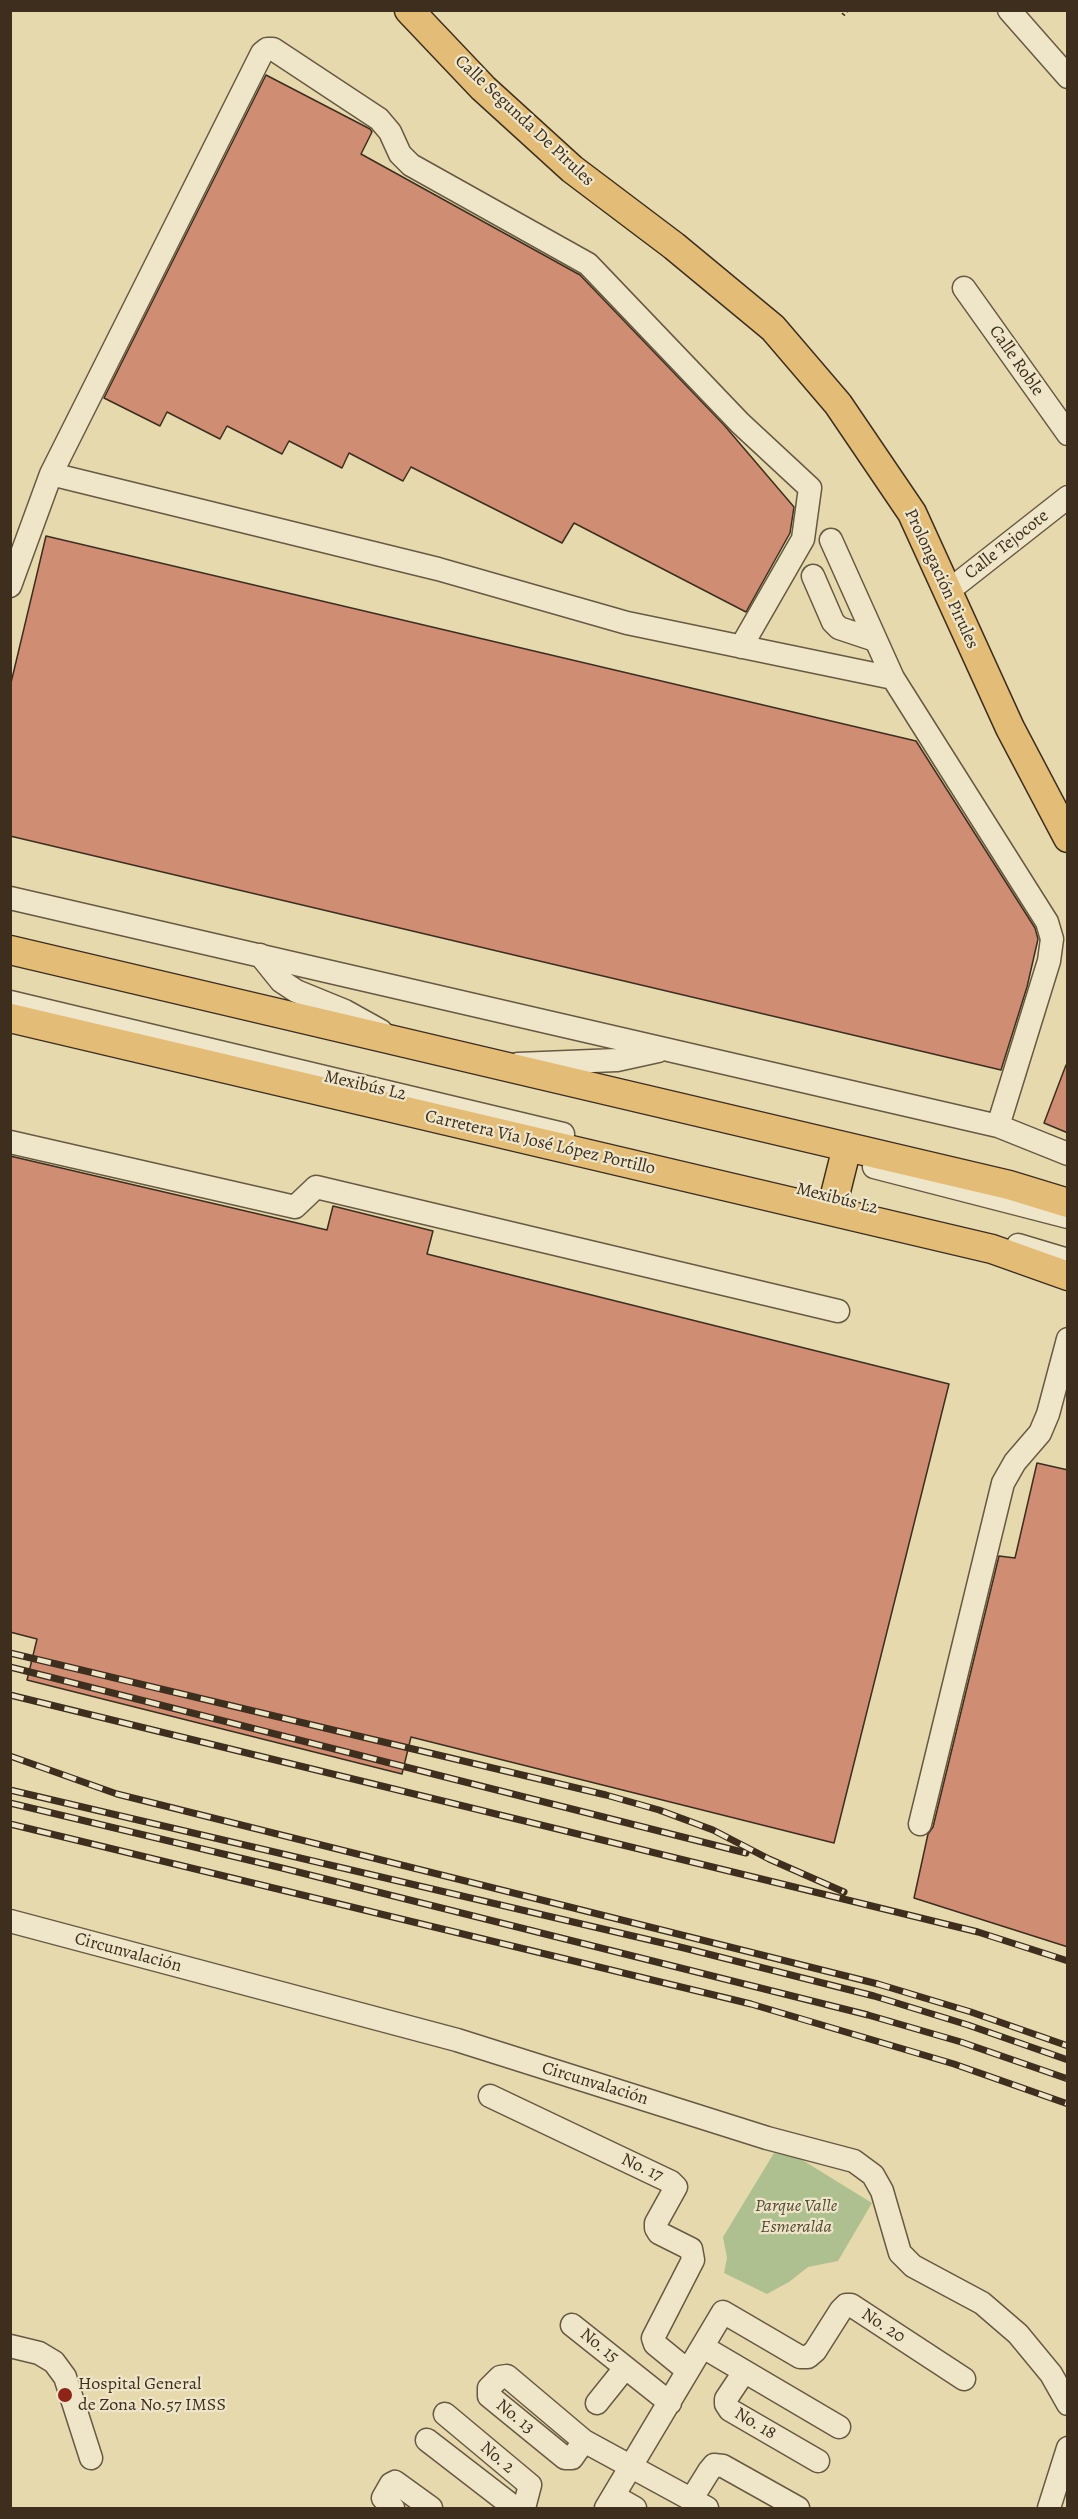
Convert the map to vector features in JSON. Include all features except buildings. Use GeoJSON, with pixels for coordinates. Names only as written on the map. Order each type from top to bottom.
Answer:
{"type":"FeatureCollection","features":[{"type":"Feature","properties":{"kind":"main road","name":"Calle Segunda De Pirules"},"geometry":{"type":"LineString","coordinates":[[409,10],[483,88],[572,169],[674,246]]}},
{"type":"Feature","properties":{"kind":"main road","name":"Prolongación Pirules"},"geometry":{"type":"LineString","coordinates":[[674,246],[773,328],[838,404],[912,513],[1010,728],[1068,838]]}},
{"type":"Feature","properties":{"kind":"main road"},"geometry":{"type":"LineString","coordinates":[[10,950],[500,1065],[846,1153],[1009,1185],[1068,1203]]}},
{"type":"Feature","properties":{"kind":"main road","name":"Carretera Vía José López Portillo"},"geometry":{"type":"LineString","coordinates":[[10,1018],[833,1205],[992,1249],[1068,1276]]}},
{"type":"Feature","properties":{"kind":"main road"},"geometry":{"type":"LineString","coordinates":[[833,1205],[846,1153]]}},
{"type":"Feature","properties":{"kind":"street"},"geometry":{"type":"LineString","coordinates":[[1009,10],[1068,76]]}},
{"type":"Feature","properties":{"kind":"street"},"geometry":{"type":"LineString","coordinates":[[10,586],[51,474],[262,53],[267,49],[273,49],[379,119],[390,132],[400,154],[411,165],[588,264],[740,423],[810,488],[803,538],[741,646]]}},
{"type":"Feature","properties":{"kind":"street","name":"Calle Roble"},"geometry":{"type":"LineString","coordinates":[[964,288],[1068,434]]}},
{"type":"Feature","properties":{"kind":"street"},"geometry":{"type":"LineString","coordinates":[[51,474],[438,569],[627,623],[893,678]]}},
{"type":"Feature","properties":{"kind":"street","name":"Calle Tejocote"},"geometry":{"type":"LineString","coordinates":[[947,592],[1068,497]]}},
{"type":"Feature","properties":{"kind":"street"},"geometry":{"type":"LineString","coordinates":[[831,540],[893,678],[1047,922],[1052,939],[1049,961],[998,1126]]}},
{"type":"Feature","properties":{"kind":"street"},"geometry":{"type":"LineString","coordinates":[[813,576],[833,622],[838,628],[874,639]]}},
{"type":"Feature","properties":{"kind":"street"},"geometry":{"type":"LineString","coordinates":[[10,898],[998,1126],[1068,1154]]}},
{"type":"Feature","properties":{"kind":"street"},"geometry":{"type":"LineString","coordinates":[[260,955],[281,981],[288,986],[345,1011],[398,1041]]}},
{"type":"Feature","properties":{"kind":"street"},"geometry":{"type":"LineString","coordinates":[[10,961],[846,1153],[1068,1217]]}},
{"type":"Feature","properties":{"kind":"street","name":"Mexibús L2"},"geometry":{"type":"LineString","coordinates":[[10,1002],[833,1205],[998,1239],[1068,1260]]}},
{"type":"Feature","properties":{"kind":"street"},"geometry":{"type":"LineString","coordinates":[[500,1065],[617,1060],[665,1049]]}},
{"type":"Feature","properties":{"kind":"street"},"geometry":{"type":"LineString","coordinates":[[10,1142],[296,1207],[316,1187],[838,1311]]}},
{"type":"Feature","properties":{"kind":"street"},"geometry":{"type":"LineString","coordinates":[[920,1824],[1003,1483],[1016,1462],[1040,1433],[1048,1414],[1068,1339]]}},
{"type":"Feature","properties":{"kind":"street","name":"Circunvalación"},"geometry":{"type":"LineString","coordinates":[[10,1921],[457,2040],[744,2131],[854,2161],[873,2175],[882,2191],[900,2253],[913,2266],[982,2303],[1018,2334],[1051,2374],[1068,2404]]}},
{"type":"Feature","properties":{"kind":"street","name":"No. 17"},"geometry":{"type":"LineString","coordinates":[[490,2096],[671,2182],[676,2187],[656,2223],[656,2228],[659,2234],[691,2249],[693,2260],[653,2338],[655,2344],[688,2372]]}},
{"type":"Feature","properties":{"kind":"street","name":"No. 20"},"geometry":{"type":"LineString","coordinates":[[703,2347],[723,2312],[800,2356],[808,2357],[815,2351],[842,2310],[851,2305],[964,2379]]}},
{"type":"Feature","properties":{"kind":"street","name":"No. 15"},"geometry":{"type":"LineString","coordinates":[[572,2325],[670,2403]]}},
{"type":"Feature","properties":{"kind":"street"},"geometry":{"type":"LineString","coordinates":[[10,2346],[39,2353],[54,2362],[65,2377],[91,2458]]}},
{"type":"Feature","properties":{"kind":"street"},"geometry":{"type":"LineString","coordinates":[[634,2508],[610,2502],[703,2347],[839,2427]]}},
{"type":"Feature","properties":{"kind":"street","name":"No. 15"},"geometry":{"type":"LineString","coordinates":[[597,2403],[625,2368]]}},
{"type":"Feature","properties":{"kind":"street","name":"No. 18"},"geometry":{"type":"LineString","coordinates":[[744,2372],[726,2399],[730,2410],[818,2461]]}},
{"type":"Feature","properties":{"kind":"street","name":"No. 2"},"geometry":{"type":"LineString","coordinates":[[445,2414],[530,2485],[524,2508]]}},
{"type":"Feature","properties":{"kind":"street","name":"No. 2"},"geometry":{"type":"LineString","coordinates":[[427,2440],[515,2508]]}},
{"type":"Feature","properties":{"kind":"street"},"geometry":{"type":"LineString","coordinates":[[584,2441],[699,2504],[709,2471],[714,2465],[723,2466],[798,2508]]}},
{"type":"Feature","properties":{"kind":"street"},"geometry":{"type":"LineString","coordinates":[[1049,2508],[1068,2448]]}},
{"type":"Feature","properties":{"kind":"street"},"geometry":{"type":"LineString","coordinates":[[393,2508],[383,2498],[391,2484],[395,2482],[431,2508]]}},
{"type":"Feature","properties":{"kind":"green space","name":"Parque Valle Esmeralda"},"geometry":{"type":"Polygon","coordinates":[[[774,2153],[799,2158],[872,2203],[838,2261],[808,2267],[789,2282],[767,2294],[724,2273],[727,2258],[723,2237],[774,2153]]]}},
{"type":"Feature","properties":{"kind":"railway"},"geometry":{"type":"LineString","coordinates":[[10,1653],[606,1795],[659,1810],[713,1830],[769,1859],[844,1892]]}},
{"type":"Feature","properties":{"kind":"railway"},"geometry":{"type":"LineString","coordinates":[[10,1667],[746,1853]]}},
{"type":"Feature","properties":{"kind":"railway"},"geometry":{"type":"LineString","coordinates":[[10,1695],[978,1932],[1068,1961]]}},
{"type":"Feature","properties":{"kind":"railway"},"geometry":{"type":"LineString","coordinates":[[10,1756],[117,1794],[878,1984],[971,2012],[1068,2046]]}},
{"type":"Feature","properties":{"kind":"railway"},"geometry":{"type":"LineString","coordinates":[[10,1790],[684,1948],[874,1996],[968,2025],[1068,2060]]}},
{"type":"Feature","properties":{"kind":"railway"},"geometry":{"type":"LineString","coordinates":[[10,1803],[282,1868],[868,2015],[961,2042],[1068,2079]]}},
{"type":"Feature","properties":{"kind":"railway"},"geometry":{"type":"LineString","coordinates":[[10,1824],[751,2004],[954,2064],[1068,2104]]}},
{"type":"Feature","properties":{"kind":"place","name":"Hospital General de Zona No.57 IMSS"},"geometry":{"type":"Point","coordinates":[65,2395]}}]}
